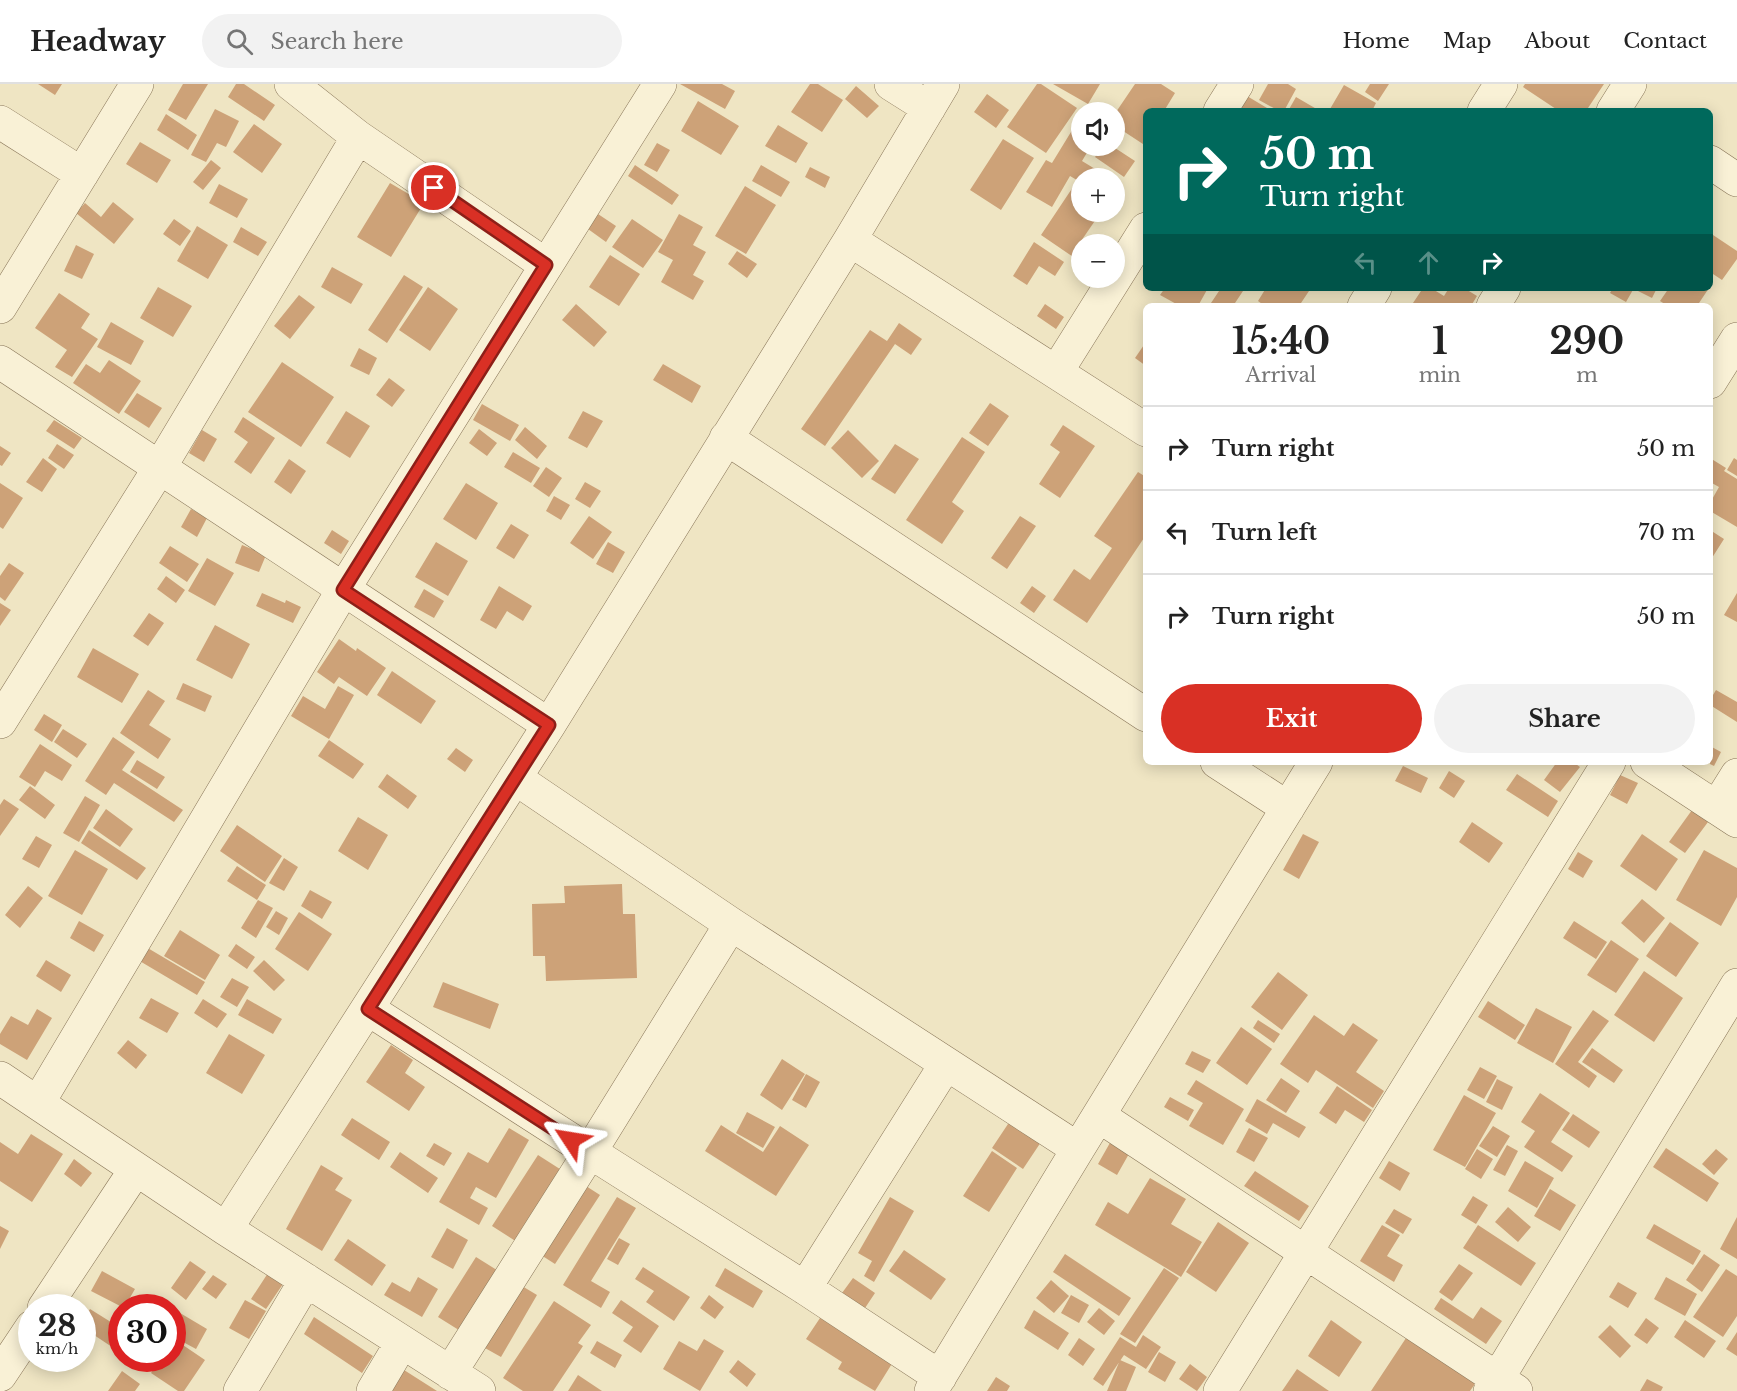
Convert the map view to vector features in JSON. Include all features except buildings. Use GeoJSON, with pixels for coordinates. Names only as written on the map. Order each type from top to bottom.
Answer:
{"type":"FeatureCollection","features":[{"type":"Feature","properties":{"kind":"street"},"geometry":{"type":"LineString","coordinates":[[0,307],[137,84]]}},
{"type":"Feature","properties":{"kind":"street"},"geometry":{"type":"LineString","coordinates":[[291,84],[358,137],[546,265]]}},
{"type":"Feature","properties":{"kind":"street"},"geometry":{"type":"LineString","coordinates":[[38,1103],[343,590],[660,84]]}},
{"type":"Feature","properties":{"kind":"street"},"geometry":{"type":"LineString","coordinates":[[226,1229],[549,725],[850,240],[936,96],[891,84]]}},
{"type":"Feature","properties":{"kind":"street"},"geometry":{"type":"LineString","coordinates":[[1222,108],[1237,84]]}},
{"type":"Feature","properties":{"kind":"street"},"geometry":{"type":"LineString","coordinates":[[1486,108],[1501,84]]}},
{"type":"Feature","properties":{"kind":"street"},"geometry":{"type":"LineString","coordinates":[[0,122],[82,174]]}},
{"type":"Feature","properties":{"kind":"street"},"geometry":{"type":"LineString","coordinates":[[0,722],[160,467],[358,137]]}},
{"type":"Feature","properties":{"kind":"street"},"geometry":{"type":"LineString","coordinates":[[1713,164],[1737,180]]}},
{"type":"Feature","properties":{"kind":"street"},"geometry":{"type":"LineString","coordinates":[[1057,371],[1143,234]]}},
{"type":"Feature","properties":{"kind":"street"},"geometry":{"type":"LineString","coordinates":[[850,240],[1143,428]]}},
{"type":"Feature","properties":{"kind":"street"},"geometry":{"type":"LineString","coordinates":[[1713,377],[1737,339]]}},
{"type":"Feature","properties":{"kind":"street"},"geometry":{"type":"LineString","coordinates":[[0,362],[549,725]]}},
{"type":"Feature","properties":{"kind":"street"},"geometry":{"type":"LineString","coordinates":[[726,438],[1143,713]]}},
{"type":"Feature","properties":{"kind":"street"},"geometry":{"type":"LineString","coordinates":[[1222,765],[1288,808]]}},
{"type":"Feature","properties":{"kind":"street"},"geometry":{"type":"LineString","coordinates":[[368,1009],[805,1288],[936,1384],[1314,765]]}},
{"type":"Feature","properties":{"kind":"street"},"geometry":{"type":"LineString","coordinates":[[1220,1391],[1607,765]]}},
{"type":"Feature","properties":{"kind":"street"},"geometry":{"type":"LineString","coordinates":[[1652,765],[1727,814],[1737,775]]}},
{"type":"Feature","properties":{"kind":"street"},"geometry":{"type":"LineString","coordinates":[[515,778],[731,924],[1078,1149]]}},
{"type":"Feature","properties":{"kind":"street"},"geometry":{"type":"LineString","coordinates":[[450,1373],[731,924]]}},
{"type":"Feature","properties":{"kind":"street"},"geometry":{"type":"LineString","coordinates":[[1099,1116],[1306,1252],[1501,1387],[1737,985]]}},
{"type":"Feature","properties":{"kind":"street"},"geometry":{"type":"LineString","coordinates":[[805,1288],[946,1064]]}},
{"type":"Feature","properties":{"kind":"street"},"geometry":{"type":"LineString","coordinates":[[0,1078],[226,1229],[478,1391]]}},
{"type":"Feature","properties":{"kind":"street"},"geometry":{"type":"LineString","coordinates":[[53,1294],[136,1168]]}},
{"type":"Feature","properties":{"kind":"street"},"geometry":{"type":"LineString","coordinates":[[240,1391],[306,1280]]}},
{"type":"Feature","properties":{"kind":"street"},"geometry":{"type":"LineString","coordinates":[[373,1391],[402,1342]]}},
{"type":"Feature","properties":{"kind":"street"},"geometry":{"type":"LineString","coordinates":[[0,1375],[18,1348]]}},
{"type":"Feature","properties":{"kind":"route"},"geometry":{"type":"LineString","coordinates":[[434,188],[546,265],[343,590],[549,725],[368,1009],[571,1140]]}}]}
